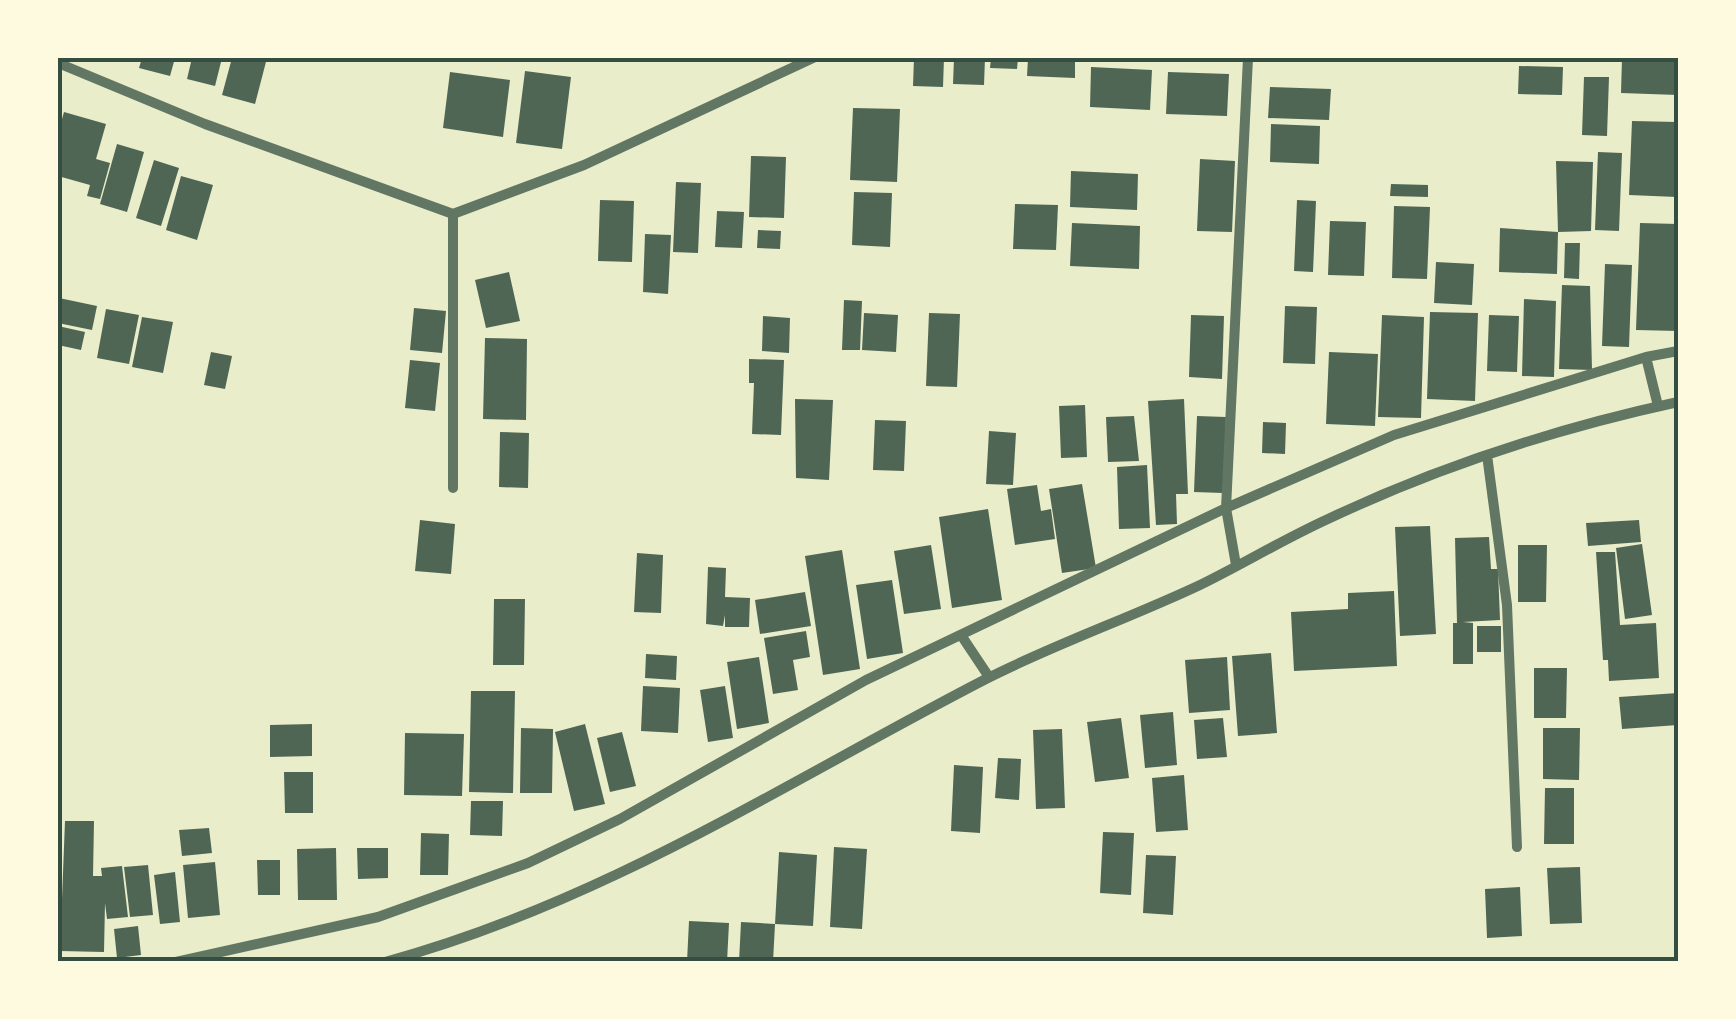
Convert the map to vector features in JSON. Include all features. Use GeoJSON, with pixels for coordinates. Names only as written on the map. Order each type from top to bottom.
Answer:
{"type":"FeatureCollection","features":[{"type":"Feature","properties":{"kind":"street"},"geometry":{"type":"LineString","coordinates":[[58,63],[206,124],[453,214],[584,166],[812,58]]}},
{"type":"Feature","properties":{"kind":"street"},"geometry":{"type":"LineString","coordinates":[[1236,565],[1227,514],[1248,58]]}},
{"type":"Feature","properties":{"kind":"street"},"geometry":{"type":"LineString","coordinates":[[452,488],[453,214]]}},
{"type":"Feature","properties":{"kind":"street"},"geometry":{"type":"LineString","coordinates":[[176,962],[378,917],[528,863],[620,819],[866,680],[1394,435],[1646,357],[1678,351]]}},
{"type":"Feature","properties":{"kind":"street"},"geometry":{"type":"LineString","coordinates":[[1646,357],[1658,406]]}},
{"type":"Feature","properties":{"kind":"street"},"geometry":{"type":"LineString","coordinates":[[385,962],[440,947],[576,896],[689,842],[989,678],[1394,490],[1591,422],[1678,402]]}},
{"type":"Feature","properties":{"kind":"street"},"geometry":{"type":"LineString","coordinates":[[1488,456],[1507,606],[1517,847]]}},
{"type":"Feature","properties":{"kind":"street"},"geometry":{"type":"LineString","coordinates":[[960,635],[989,678]]}},
{"type":"Feature","properties":{"kind":"building"},"geometry":{"type":"Polygon","coordinates":[[[142,58],[175,58],[170,76],[139,68],[142,58]]]}},
{"type":"Feature","properties":{"kind":"building"},"geometry":{"type":"Polygon","coordinates":[[[192,58],[222,58],[215,86],[187,79],[192,58]]]}},
{"type":"Feature","properties":{"kind":"building"},"geometry":{"type":"Polygon","coordinates":[[[232,58],[267,58],[255,104],[222,95],[232,58]]]}},
{"type":"Feature","properties":{"kind":"building"},"geometry":{"type":"Polygon","coordinates":[[[914,58],[944,58],[943,87],[913,86],[914,58]]]}},
{"type":"Feature","properties":{"kind":"building"},"geometry":{"type":"Polygon","coordinates":[[[954,58],[985,58],[984,85],[953,84],[954,58]]]}},
{"type":"Feature","properties":{"kind":"building"},"geometry":{"type":"Polygon","coordinates":[[[991,58],[1018,58],[1017,69],[990,68],[991,58]]]}},
{"type":"Feature","properties":{"kind":"building"},"geometry":{"type":"Polygon","coordinates":[[[1028,58],[1075,58],[1075,78],[1027,76],[1028,58]]]}},
{"type":"Feature","properties":{"kind":"building"},"geometry":{"type":"Polygon","coordinates":[[[1622,58],[1678,60],[1678,95],[1621,93],[1622,58]]]}},
{"type":"Feature","properties":{"kind":"building"},"geometry":{"type":"Polygon","coordinates":[[[1519,66],[1563,67],[1562,95],[1518,94],[1519,66]]]}},
{"type":"Feature","properties":{"kind":"building"},"geometry":{"type":"Polygon","coordinates":[[[1091,67],[1152,70],[1150,110],[1090,107],[1091,67]]]}},
{"type":"Feature","properties":{"kind":"building"},"geometry":{"type":"Polygon","coordinates":[[[525,71],[571,77],[562,149],[516,143],[525,71]]]}},
{"type":"Feature","properties":{"kind":"building"},"geometry":{"type":"Polygon","coordinates":[[[450,72],[510,80],[503,137],[443,128],[450,72]]]}},
{"type":"Feature","properties":{"kind":"building"},"geometry":{"type":"Polygon","coordinates":[[[1168,72],[1229,74],[1227,116],[1166,114],[1168,72]]]}},
{"type":"Feature","properties":{"kind":"building"},"geometry":{"type":"Polygon","coordinates":[[[1584,77],[1609,77],[1607,136],[1582,135],[1584,77]]]}},
{"type":"Feature","properties":{"kind":"building"},"geometry":{"type":"Polygon","coordinates":[[[1270,87],[1331,89],[1329,120],[1268,118],[1270,87]]]}},
{"type":"Feature","properties":{"kind":"building"},"geometry":{"type":"Polygon","coordinates":[[[853,108],[900,109],[897,182],[850,180],[853,108]]]}},
{"type":"Feature","properties":{"kind":"building"},"geometry":{"type":"Polygon","coordinates":[[[64,112],[106,124],[96,159],[110,163],[100,199],[87,196],[90,185],[58,176],[58,133],[64,112]]]}},
{"type":"Feature","properties":{"kind":"building"},"geometry":{"type":"Polygon","coordinates":[[[1632,121],[1678,122],[1677,197],[1629,195],[1632,121]]]}},
{"type":"Feature","properties":{"kind":"building"},"geometry":{"type":"Polygon","coordinates":[[[1271,124],[1320,126],[1319,164],[1270,162],[1271,124]]]}},
{"type":"Feature","properties":{"kind":"building"},"geometry":{"type":"Polygon","coordinates":[[[117,144],[144,152],[127,212],[100,204],[117,144]]]}},
{"type":"Feature","properties":{"kind":"building"},"geometry":{"type":"Polygon","coordinates":[[[1598,152],[1622,153],[1619,231],[1595,230],[1598,152]]]}},
{"type":"Feature","properties":{"kind":"building"},"geometry":{"type":"Polygon","coordinates":[[[751,156],[786,157],[784,218],[749,217],[751,156]]]}},
{"type":"Feature","properties":{"kind":"building"},"geometry":{"type":"Polygon","coordinates":[[[1200,159],[1235,161],[1232,232],[1197,231],[1200,159]]]}},
{"type":"Feature","properties":{"kind":"building"},"geometry":{"type":"Polygon","coordinates":[[[154,160],[179,168],[161,226],[136,218],[154,160]]]}},
{"type":"Feature","properties":{"kind":"building"},"geometry":{"type":"Polygon","coordinates":[[[1556,161],[1593,162],[1591,231],[1558,232],[1556,161]]]}},
{"type":"Feature","properties":{"kind":"building"},"geometry":{"type":"Polygon","coordinates":[[[1071,171],[1138,174],[1137,210],[1070,207],[1071,171]]]}},
{"type":"Feature","properties":{"kind":"building"},"geometry":{"type":"Polygon","coordinates":[[[181,176],[213,185],[197,240],[166,230],[181,176]]]}},
{"type":"Feature","properties":{"kind":"building"},"geometry":{"type":"Polygon","coordinates":[[[676,182],[701,183],[698,253],[673,252],[676,182]]]}},
{"type":"Feature","properties":{"kind":"building"},"geometry":{"type":"Polygon","coordinates":[[[1391,184],[1428,185],[1428,197],[1390,196],[1391,184]]]}},
{"type":"Feature","properties":{"kind":"building"},"geometry":{"type":"Polygon","coordinates":[[[854,192],[892,193],[890,247],[852,245],[854,192]]]}},
{"type":"Feature","properties":{"kind":"building"},"geometry":{"type":"Polygon","coordinates":[[[600,200],[634,201],[632,262],[598,261],[600,200]]]}},
{"type":"Feature","properties":{"kind":"building"},"geometry":{"type":"Polygon","coordinates":[[[1297,200],[1316,201],[1313,272],[1294,271],[1297,200]]]}},
{"type":"Feature","properties":{"kind":"building"},"geometry":{"type":"Polygon","coordinates":[[[1015,204],[1058,205],[1056,250],[1013,249],[1015,204]]]}},
{"type":"Feature","properties":{"kind":"building"},"geometry":{"type":"Polygon","coordinates":[[[1394,206],[1430,207],[1427,279],[1392,278],[1394,206]]]}},
{"type":"Feature","properties":{"kind":"building"},"geometry":{"type":"Polygon","coordinates":[[[717,211],[744,212],[742,248],[715,247],[717,211]]]}},
{"type":"Feature","properties":{"kind":"building"},"geometry":{"type":"Polygon","coordinates":[[[1330,221],[1366,222],[1364,276],[1328,275],[1330,221]]]}},
{"type":"Feature","properties":{"kind":"building"},"geometry":{"type":"Polygon","coordinates":[[[1072,223],[1140,226],[1139,269],[1070,266],[1072,223]]]}},
{"type":"Feature","properties":{"kind":"building"},"geometry":{"type":"Polygon","coordinates":[[[1640,223],[1678,224],[1678,331],[1636,330],[1640,223]]]}},
{"type":"Feature","properties":{"kind":"building"},"geometry":{"type":"Polygon","coordinates":[[[1500,228],[1558,232],[1557,274],[1499,272],[1500,228]]]}},
{"type":"Feature","properties":{"kind":"building"},"geometry":{"type":"Polygon","coordinates":[[[758,230],[781,231],[780,249],[757,248],[758,230]]]}},
{"type":"Feature","properties":{"kind":"building"},"geometry":{"type":"Polygon","coordinates":[[[645,234],[671,235],[668,294],[643,292],[645,234]]]}},
{"type":"Feature","properties":{"kind":"building"},"geometry":{"type":"Polygon","coordinates":[[[1565,243],[1580,243],[1579,279],[1564,278],[1565,243]]]}},
{"type":"Feature","properties":{"kind":"building"},"geometry":{"type":"Polygon","coordinates":[[[1436,262],[1474,264],[1472,305],[1434,303],[1436,262]]]}},
{"type":"Feature","properties":{"kind":"building"},"geometry":{"type":"Polygon","coordinates":[[[1605,264],[1632,265],[1629,347],[1602,346],[1605,264]]]}},
{"type":"Feature","properties":{"kind":"building"},"geometry":{"type":"Polygon","coordinates":[[[509,272],[520,321],[486,328],[475,280],[509,272]]]}},
{"type":"Feature","properties":{"kind":"building"},"geometry":{"type":"Polygon","coordinates":[[[1562,285],[1590,286],[1592,370],[1559,369],[1562,285]]]}},
{"type":"Feature","properties":{"kind":"building"},"geometry":{"type":"Polygon","coordinates":[[[59,298],[97,306],[92,330],[58,323],[59,298]]]}},
{"type":"Feature","properties":{"kind":"building"},"geometry":{"type":"Polygon","coordinates":[[[1524,299],[1556,301],[1554,377],[1522,376],[1524,299]]]}},
{"type":"Feature","properties":{"kind":"building"},"geometry":{"type":"Polygon","coordinates":[[[844,300],[862,301],[860,350],[842,350],[844,300]]]}},
{"type":"Feature","properties":{"kind":"building"},"geometry":{"type":"Polygon","coordinates":[[[1285,306],[1317,307],[1315,364],[1283,363],[1285,306]]]}},
{"type":"Feature","properties":{"kind":"building"},"geometry":{"type":"Polygon","coordinates":[[[414,308],[446,311],[442,353],[410,350],[414,308]]]}},
{"type":"Feature","properties":{"kind":"building"},"geometry":{"type":"Polygon","coordinates":[[[106,309],[139,315],[129,364],[97,358],[106,309]]]}},
{"type":"Feature","properties":{"kind":"building"},"geometry":{"type":"Polygon","coordinates":[[[1430,312],[1478,313],[1475,401],[1427,399],[1430,312]]]}},
{"type":"Feature","properties":{"kind":"building"},"geometry":{"type":"Polygon","coordinates":[[[864,313],[898,315],[896,352],[862,350],[864,313]]]}},
{"type":"Feature","properties":{"kind":"building"},"geometry":{"type":"Polygon","coordinates":[[[929,313],[960,314],[957,387],[926,386],[929,313]]]}},
{"type":"Feature","properties":{"kind":"building"},"geometry":{"type":"Polygon","coordinates":[[[1191,315],[1224,316],[1222,379],[1189,377],[1191,315]]]}},
{"type":"Feature","properties":{"kind":"building"},"geometry":{"type":"Polygon","coordinates":[[[1382,315],[1424,317],[1421,418],[1378,417],[1382,315]]]}},
{"type":"Feature","properties":{"kind":"building"},"geometry":{"type":"Polygon","coordinates":[[[1489,315],[1519,316],[1517,372],[1487,371],[1489,315]]]}},
{"type":"Feature","properties":{"kind":"building"},"geometry":{"type":"Polygon","coordinates":[[[763,316],[790,318],[789,353],[762,351],[763,316]]]}},
{"type":"Feature","properties":{"kind":"building"},"geometry":{"type":"Polygon","coordinates":[[[142,317],[173,322],[163,373],[132,367],[142,317]]]}},
{"type":"Feature","properties":{"kind":"building"},"geometry":{"type":"Polygon","coordinates":[[[58,326],[85,332],[81,350],[58,345],[58,326]]]}},
{"type":"Feature","properties":{"kind":"building"},"geometry":{"type":"Polygon","coordinates":[[[485,338],[527,339],[526,420],[483,419],[485,338]]]}},
{"type":"Feature","properties":{"kind":"building"},"geometry":{"type":"Polygon","coordinates":[[[211,352],[232,356],[225,389],[204,385],[211,352]]]}},
{"type":"Feature","properties":{"kind":"building"},"geometry":{"type":"Polygon","coordinates":[[[1329,352],[1378,354],[1375,426],[1326,424],[1329,352]]]}},
{"type":"Feature","properties":{"kind":"building"},"geometry":{"type":"Polygon","coordinates":[[[749,359],[784,360],[781,435],[752,434],[754,383],[749,383],[749,359]]]}},
{"type":"Feature","properties":{"kind":"building"},"geometry":{"type":"Polygon","coordinates":[[[410,360],[440,363],[435,411],[405,408],[410,360]]]}},
{"type":"Feature","properties":{"kind":"building"},"geometry":{"type":"Polygon","coordinates":[[[795,399],[833,400],[829,480],[796,478],[795,399]]]}},
{"type":"Feature","properties":{"kind":"building"},"geometry":{"type":"Polygon","coordinates":[[[1184,399],[1188,494],[1176,494],[1177,524],[1156,525],[1148,401],[1184,399]]]}},
{"type":"Feature","properties":{"kind":"building"},"geometry":{"type":"Polygon","coordinates":[[[1085,405],[1087,457],[1061,458],[1059,406],[1085,405]]]}},
{"type":"Feature","properties":{"kind":"building"},"geometry":{"type":"Polygon","coordinates":[[[1134,416],[1139,461],[1108,462],[1106,417],[1134,416]]]}},
{"type":"Feature","properties":{"kind":"building"},"geometry":{"type":"Polygon","coordinates":[[[1197,416],[1226,417],[1223,493],[1194,492],[1197,416]]]}},
{"type":"Feature","properties":{"kind":"building"},"geometry":{"type":"Polygon","coordinates":[[[875,420],[906,421],[904,471],[873,470],[875,420]]]}},
{"type":"Feature","properties":{"kind":"building"},"geometry":{"type":"Polygon","coordinates":[[[1263,422],[1286,423],[1285,454],[1262,453],[1263,422]]]}},
{"type":"Feature","properties":{"kind":"building"},"geometry":{"type":"Polygon","coordinates":[[[989,431],[1016,433],[1013,485],[986,484],[989,431]]]}},
{"type":"Feature","properties":{"kind":"building"},"geometry":{"type":"Polygon","coordinates":[[[500,432],[529,433],[528,488],[499,487],[500,432]]]}},
{"type":"Feature","properties":{"kind":"building"},"geometry":{"type":"Polygon","coordinates":[[[1147,465],[1150,528],[1119,529],[1117,467],[1147,465]]]}},
{"type":"Feature","properties":{"kind":"building"},"geometry":{"type":"Polygon","coordinates":[[[1082,484],[1096,568],[1062,573],[1049,489],[1082,484]]]}},
{"type":"Feature","properties":{"kind":"building"},"geometry":{"type":"Polygon","coordinates":[[[1037,485],[1041,511],[1051,509],[1055,539],[1015,545],[1007,489],[1037,485]]]}},
{"type":"Feature","properties":{"kind":"building"},"geometry":{"type":"Polygon","coordinates":[[[988,509],[1002,600],[952,608],[939,517],[988,509]]]}},
{"type":"Feature","properties":{"kind":"building"},"geometry":{"type":"Polygon","coordinates":[[[420,520],[455,524],[451,574],[415,571],[420,520]]]}},
{"type":"Feature","properties":{"kind":"building"},"geometry":{"type":"Polygon","coordinates":[[[1639,520],[1641,542],[1588,546],[1586,523],[1639,520]]]}},
{"type":"Feature","properties":{"kind":"building"},"geometry":{"type":"Polygon","coordinates":[[[1430,526],[1436,634],[1400,636],[1395,527],[1430,526]]]}},
{"type":"Feature","properties":{"kind":"building"},"geometry":{"type":"Polygon","coordinates":[[[1489,537],[1491,569],[1498,569],[1500,620],[1463,622],[1473,623],[1473,664],[1453,664],[1453,623],[1457,623],[1455,538],[1489,537]]]}},
{"type":"Feature","properties":{"kind":"building"},"geometry":{"type":"Polygon","coordinates":[[[1642,544],[1652,615],[1625,619],[1616,548],[1642,544]]]}},
{"type":"Feature","properties":{"kind":"building"},"geometry":{"type":"Polygon","coordinates":[[[931,545],[941,609],[904,614],[894,551],[931,545]]]}},
{"type":"Feature","properties":{"kind":"building"},"geometry":{"type":"Polygon","coordinates":[[[1518,545],[1547,545],[1546,602],[1518,602],[1518,545]]]}},
{"type":"Feature","properties":{"kind":"building"},"geometry":{"type":"Polygon","coordinates":[[[842,550],[860,669],[823,675],[805,556],[842,550]]]}},
{"type":"Feature","properties":{"kind":"building"},"geometry":{"type":"Polygon","coordinates":[[[1596,552],[1615,552],[1620,625],[1656,623],[1659,678],[1609,681],[1608,660],[1603,660],[1596,552]]]}},
{"type":"Feature","properties":{"kind":"building"},"geometry":{"type":"Polygon","coordinates":[[[637,553],[663,555],[661,613],[634,612],[637,553]]]}},
{"type":"Feature","properties":{"kind":"building"},"geometry":{"type":"Polygon","coordinates":[[[708,567],[726,568],[725,597],[750,598],[749,627],[725,627],[725,615],[723,626],[706,624],[708,567]]]}},
{"type":"Feature","properties":{"kind":"building"},"geometry":{"type":"Polygon","coordinates":[[[892,580],[903,653],[867,659],[856,585],[892,580]]]}},
{"type":"Feature","properties":{"kind":"building"},"geometry":{"type":"Polygon","coordinates":[[[1394,591],[1397,666],[1294,671],[1291,612],[1348,609],[1348,593],[1394,591]]]}},
{"type":"Feature","properties":{"kind":"building"},"geometry":{"type":"Polygon","coordinates":[[[805,592],[811,626],[760,634],[755,600],[805,592]]]}},
{"type":"Feature","properties":{"kind":"building"},"geometry":{"type":"Polygon","coordinates":[[[494,599],[525,599],[524,665],[493,665],[494,599]]]}},
{"type":"Feature","properties":{"kind":"building"},"geometry":{"type":"Polygon","coordinates":[[[1477,626],[1501,626],[1501,652],[1477,652],[1477,626]]]}},
{"type":"Feature","properties":{"kind":"building"},"geometry":{"type":"Polygon","coordinates":[[[806,631],[810,657],[793,660],[798,690],[773,694],[764,638],[806,631]]]}},
{"type":"Feature","properties":{"kind":"building"},"geometry":{"type":"Polygon","coordinates":[[[1271,653],[1277,733],[1238,736],[1232,656],[1271,653]]]}},
{"type":"Feature","properties":{"kind":"building"},"geometry":{"type":"Polygon","coordinates":[[[646,654],[677,656],[676,680],[645,678],[646,654]]]}},
{"type":"Feature","properties":{"kind":"building"},"geometry":{"type":"Polygon","coordinates":[[[759,657],[769,723],[737,729],[727,662],[759,657]]]}},
{"type":"Feature","properties":{"kind":"building"},"geometry":{"type":"Polygon","coordinates":[[[1227,657],[1230,710],[1189,713],[1185,660],[1227,657]]]}},
{"type":"Feature","properties":{"kind":"building"},"geometry":{"type":"Polygon","coordinates":[[[1534,668],[1567,668],[1566,718],[1534,718],[1534,668]]]}},
{"type":"Feature","properties":{"kind":"building"},"geometry":{"type":"Polygon","coordinates":[[[643,686],[680,688],[678,733],[641,731],[643,686]]]}},
{"type":"Feature","properties":{"kind":"building"},"geometry":{"type":"Polygon","coordinates":[[[725,686],[733,738],[708,742],[700,690],[725,686]]]}},
{"type":"Feature","properties":{"kind":"building"},"geometry":{"type":"Polygon","coordinates":[[[471,691],[515,691],[513,793],[469,792],[471,691]]]}},
{"type":"Feature","properties":{"kind":"building"},"geometry":{"type":"Polygon","coordinates":[[[1678,693],[1678,725],[1622,729],[1619,697],[1678,693]]]}},
{"type":"Feature","properties":{"kind":"building"},"geometry":{"type":"Polygon","coordinates":[[[1173,712],[1177,765],[1145,768],[1140,715],[1173,712]]]}},
{"type":"Feature","properties":{"kind":"building"},"geometry":{"type":"Polygon","coordinates":[[[1121,718],[1129,778],[1095,782],[1087,722],[1121,718]]]}},
{"type":"Feature","properties":{"kind":"building"},"geometry":{"type":"Polygon","coordinates":[[[1223,718],[1227,757],[1197,759],[1194,720],[1223,718]]]}},
{"type":"Feature","properties":{"kind":"building"},"geometry":{"type":"Polygon","coordinates":[[[312,724],[312,756],[270,757],[270,725],[312,724]]]}},
{"type":"Feature","properties":{"kind":"building"},"geometry":{"type":"Polygon","coordinates":[[[585,724],[605,804],[574,811],[555,732],[585,724]]]}},
{"type":"Feature","properties":{"kind":"building"},"geometry":{"type":"Polygon","coordinates":[[[521,728],[553,729],[552,793],[520,793],[521,728]]]}},
{"type":"Feature","properties":{"kind":"building"},"geometry":{"type":"Polygon","coordinates":[[[1543,728],[1580,728],[1579,780],[1543,779],[1543,728]]]}},
{"type":"Feature","properties":{"kind":"building"},"geometry":{"type":"Polygon","coordinates":[[[1062,729],[1065,808],[1036,809],[1033,730],[1062,729]]]}},
{"type":"Feature","properties":{"kind":"building"},"geometry":{"type":"Polygon","coordinates":[[[622,732],[636,786],[610,792],[597,738],[622,732]]]}},
{"type":"Feature","properties":{"kind":"building"},"geometry":{"type":"Polygon","coordinates":[[[405,733],[464,734],[462,796],[404,795],[405,733]]]}},
{"type":"Feature","properties":{"kind":"building"},"geometry":{"type":"Polygon","coordinates":[[[998,758],[1021,759],[1019,800],[995,798],[998,758]]]}},
{"type":"Feature","properties":{"kind":"building"},"geometry":{"type":"Polygon","coordinates":[[[954,765],[983,767],[980,833],[951,831],[954,765]]]}},
{"type":"Feature","properties":{"kind":"building"},"geometry":{"type":"Polygon","coordinates":[[[284,772],[313,772],[313,813],[285,813],[284,772]]]}},
{"type":"Feature","properties":{"kind":"building"},"geometry":{"type":"Polygon","coordinates":[[[1184,775],[1188,830],[1156,832],[1152,778],[1184,775]]]}},
{"type":"Feature","properties":{"kind":"building"},"geometry":{"type":"Polygon","coordinates":[[[1545,788],[1574,788],[1574,844],[1544,844],[1545,788]]]}},
{"type":"Feature","properties":{"kind":"building"},"geometry":{"type":"Polygon","coordinates":[[[471,801],[503,801],[502,836],[470,835],[471,801]]]}},
{"type":"Feature","properties":{"kind":"building"},"geometry":{"type":"Polygon","coordinates":[[[65,821],[94,821],[93,876],[102,876],[101,868],[122,866],[128,917],[107,919],[105,903],[104,952],[60,951],[65,821]]]}},
{"type":"Feature","properties":{"kind":"building"},"geometry":{"type":"Polygon","coordinates":[[[209,828],[212,853],[182,856],[179,830],[209,828]]]}},
{"type":"Feature","properties":{"kind":"building"},"geometry":{"type":"Polygon","coordinates":[[[1103,832],[1134,833],[1131,895],[1100,893],[1103,832]]]}},
{"type":"Feature","properties":{"kind":"building"},"geometry":{"type":"Polygon","coordinates":[[[421,833],[449,834],[448,875],[420,875],[421,833]]]}},
{"type":"Feature","properties":{"kind":"building"},"geometry":{"type":"Polygon","coordinates":[[[834,847],[867,849],[862,929],[830,927],[834,847]]]}},
{"type":"Feature","properties":{"kind":"building"},"geometry":{"type":"Polygon","coordinates":[[[336,848],[337,900],[298,900],[297,849],[336,848]]]}},
{"type":"Feature","properties":{"kind":"building"},"geometry":{"type":"Polygon","coordinates":[[[357,848],[388,848],[388,878],[358,879],[357,848]]]}},
{"type":"Feature","properties":{"kind":"building"},"geometry":{"type":"Polygon","coordinates":[[[779,852],[817,855],[813,926],[775,924],[779,852]]]}},
{"type":"Feature","properties":{"kind":"building"},"geometry":{"type":"Polygon","coordinates":[[[1146,855],[1176,856],[1173,915],[1143,913],[1146,855]]]}},
{"type":"Feature","properties":{"kind":"building"},"geometry":{"type":"Polygon","coordinates":[[[257,860],[280,860],[280,895],[258,895],[257,860]]]}},
{"type":"Feature","properties":{"kind":"building"},"geometry":{"type":"Polygon","coordinates":[[[215,862],[220,915],[188,918],[183,865],[215,862]]]}},
{"type":"Feature","properties":{"kind":"building"},"geometry":{"type":"Polygon","coordinates":[[[148,865],[153,915],[130,917],[124,867],[148,865]]]}},
{"type":"Feature","properties":{"kind":"building"},"geometry":{"type":"Polygon","coordinates":[[[1580,867],[1582,923],[1550,924],[1547,868],[1580,867]]]}},
{"type":"Feature","properties":{"kind":"building"},"geometry":{"type":"Polygon","coordinates":[[[175,872],[180,922],[160,924],[154,875],[175,872]]]}},
{"type":"Feature","properties":{"kind":"building"},"geometry":{"type":"Polygon","coordinates":[[[1520,887],[1522,936],[1487,938],[1485,889],[1520,887]]]}},
{"type":"Feature","properties":{"kind":"building"},"geometry":{"type":"Polygon","coordinates":[[[689,921],[729,923],[727,962],[687,962],[689,921]]]}},
{"type":"Feature","properties":{"kind":"building"},"geometry":{"type":"Polygon","coordinates":[[[741,922],[775,924],[773,962],[739,962],[741,922]]]}},
{"type":"Feature","properties":{"kind":"building"},"geometry":{"type":"Polygon","coordinates":[[[138,926],[141,955],[117,958],[114,929],[138,926]]]}}]}
